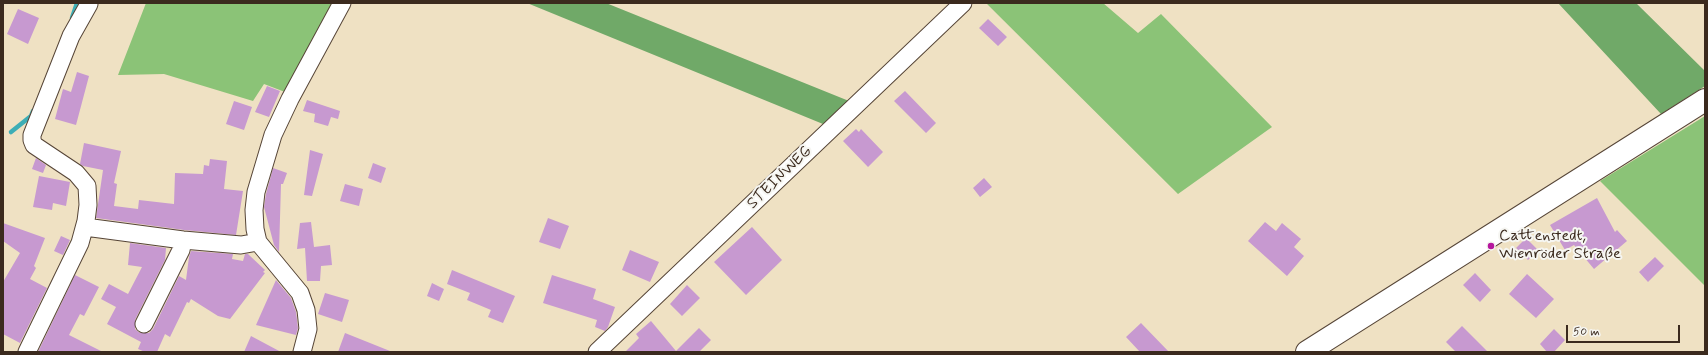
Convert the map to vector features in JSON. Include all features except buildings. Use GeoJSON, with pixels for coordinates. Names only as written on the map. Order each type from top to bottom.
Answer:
{"type":"FeatureCollection","features":[{"type":"Feature","properties":{"kind":"main road"},"geometry":{"type":"LineString","coordinates":[[1307,352],[1705,100]]}},
{"type":"Feature","properties":{"kind":"street"},"geometry":{"type":"LineString","coordinates":[[302,352],[308,329],[306,310],[300,293],[258,242],[255,229],[254,210],[256,192],[272,135],[342,3]]}},
{"type":"Feature","properties":{"kind":"street","name":"STEINWEG"},"geometry":{"type":"LineString","coordinates":[[596,352],[963,3]]}},
{"type":"Feature","properties":{"kind":"street"},"geometry":{"type":"LineString","coordinates":[[26,352],[80,243],[85,227],[88,204],[86,186],[76,173],[34,146],[32,135],[71,36],[89,4]]}},
{"type":"Feature","properties":{"kind":"street"},"geometry":{"type":"LineString","coordinates":[[85,227],[183,240],[241,245],[258,242]]}},
{"type":"Feature","properties":{"kind":"street"},"geometry":{"type":"LineString","coordinates":[[144,324],[182,250],[183,240]]}},
{"type":"Feature","properties":{"kind":"green space"},"geometry":{"type":"Polygon","coordinates":[[[146,3],[335,3],[285,92],[264,84],[253,101],[164,74],[118,75],[146,3]]]}},
{"type":"Feature","properties":{"kind":"green space"},"geometry":{"type":"Polygon","coordinates":[[[527,3],[606,3],[849,101],[823,124],[527,3]]]}},
{"type":"Feature","properties":{"kind":"green space"},"geometry":{"type":"Polygon","coordinates":[[[986,3],[1103,3],[1138,33],[1161,14],[1272,127],[1178,194],[986,3]]]}},
{"type":"Feature","properties":{"kind":"green space"},"geometry":{"type":"Polygon","coordinates":[[[1558,3],[1636,3],[1705,71],[1705,86],[1661,114],[1558,3]]]}},
{"type":"Feature","properties":{"kind":"green space"},"geometry":{"type":"Polygon","coordinates":[[[1705,116],[1705,286],[1600,181],[1705,116]]]}},
{"type":"Feature","properties":{"kind":"waterway"},"geometry":{"type":"LineString","coordinates":[[72,18],[77,3]]}},
{"type":"Feature","properties":{"kind":"waterway"},"geometry":{"type":"LineString","coordinates":[[11,132],[31,116],[33,111]]}},
{"type":"Feature","properties":{"kind":"place","name":"Cattenstedt, Wienröder Straße"},"geometry":{"type":"Point","coordinates":[1491,246]}}]}
